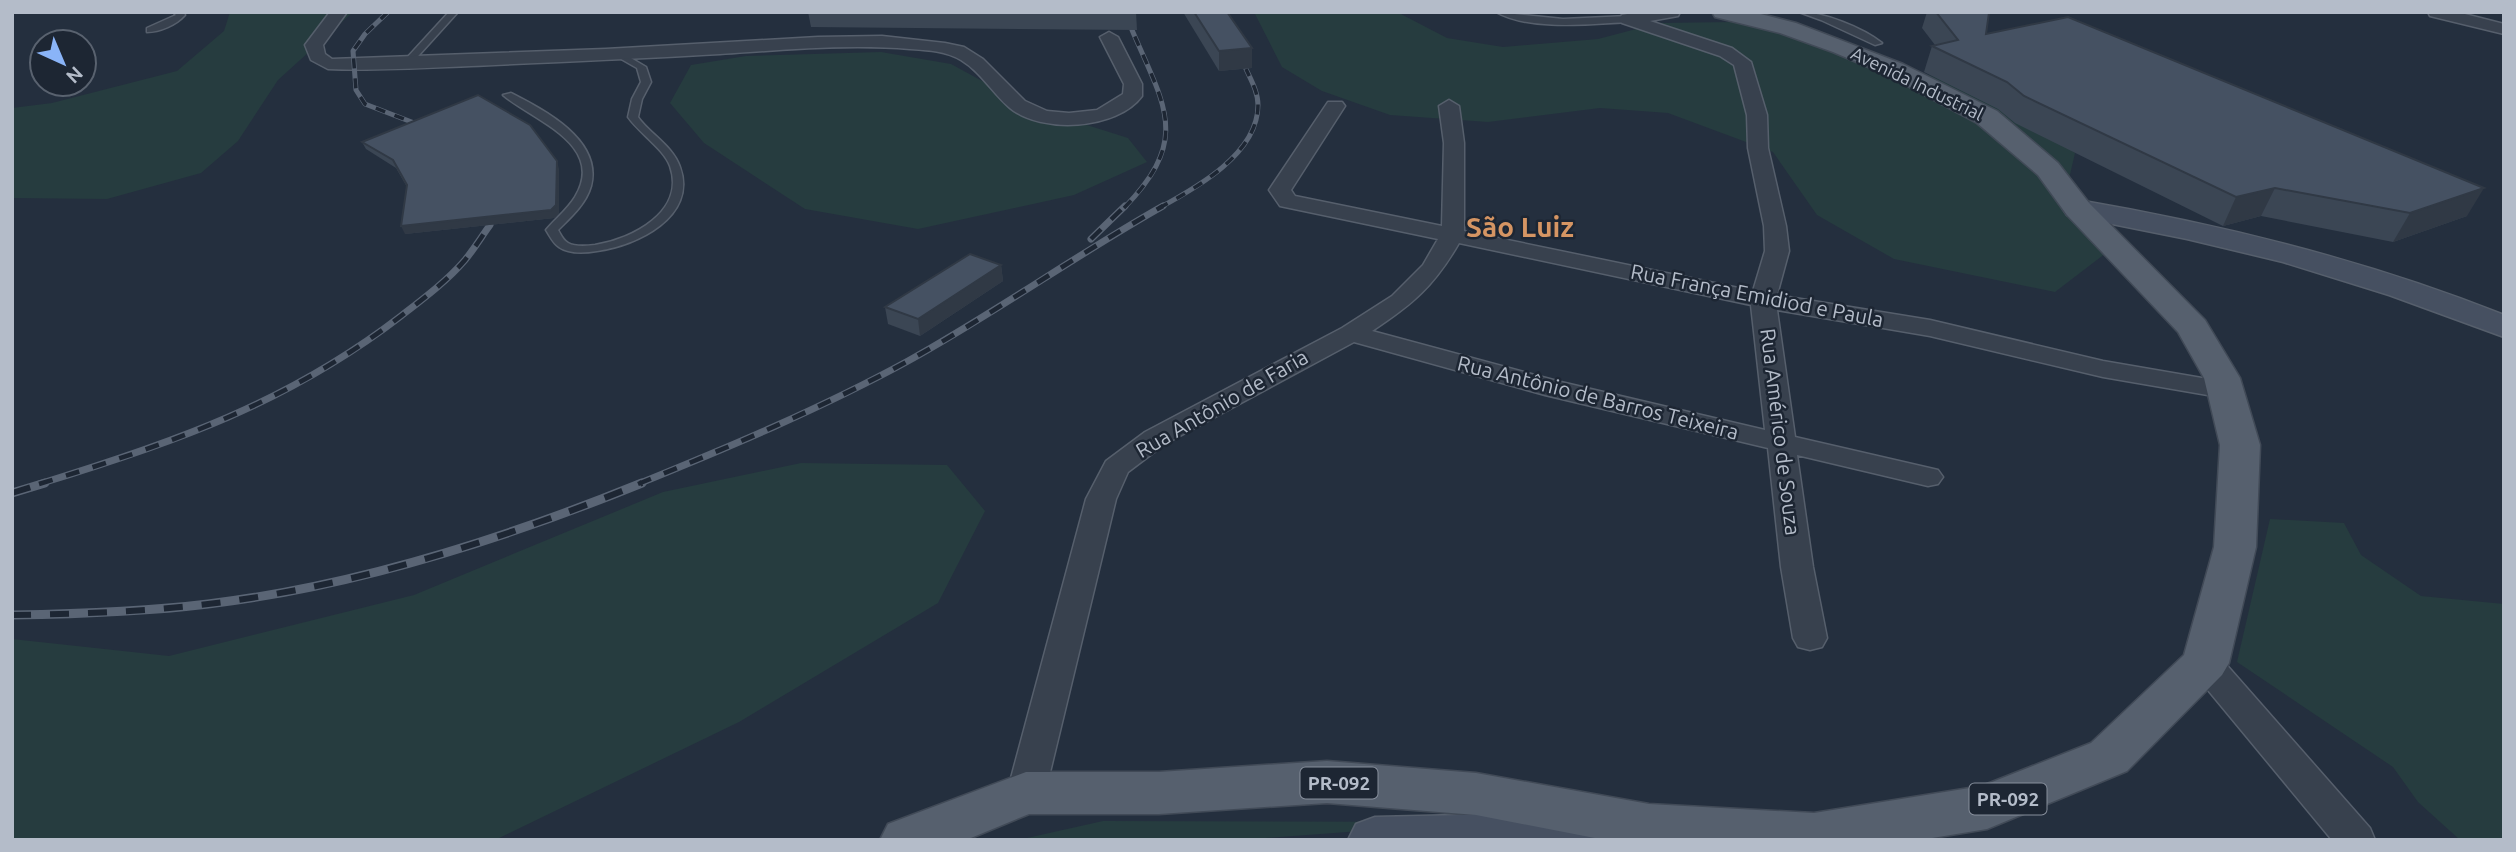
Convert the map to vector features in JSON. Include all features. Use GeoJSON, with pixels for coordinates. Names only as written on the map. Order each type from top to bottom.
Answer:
{"type":"FeatureCollection","features":[{"type":"Feature","properties":{"kind":"main road","name":"Avenida Industrial"},"geometry":{"type":"LineString","coordinates":[[1723,12],[1788,28],[1842,47],[1894,69],[1987,117],[2048,169],[2078,209],[2193,327],[2222,378],[2240,445],[2235,547],[2205,663]]}},
{"type":"Feature","properties":{"kind":"main road"},"geometry":{"type":"LineString","coordinates":[[2078,209],[2149,220],[2355,271],[2434,297],[2504,327]]}},
{"type":"Feature","properties":{"kind":"main road","name":"PR-092"},"geometry":{"type":"LineString","coordinates":[[907,840],[1026,793],[1159,793],[1326,782],[1476,794],[1648,826],[1814,835],[1987,807],[2109,757],[2205,663]]}},
{"type":"Feature","properties":{"kind":"main road"},"geometry":{"type":"LineString","coordinates":[[1375,840],[1507,836],[1648,826]]}},
{"type":"Feature","properties":{"kind":"street"},"geometry":{"type":"LineString","coordinates":[[339,12],[314,45],[317,57],[328,64],[619,54],[874,40],[960,51],[975,59],[1020,106],[1040,114],[1076,118],[1101,115],[1117,108],[1132,96],[1133,84],[1109,37]]}},
{"type":"Feature","properties":{"kind":"street"},"geometry":{"type":"LineString","coordinates":[[1628,19],[1672,12]]}},
{"type":"Feature","properties":{"kind":"street"},"geometry":{"type":"LineString","coordinates":[[2436,12],[2504,29]]}},
{"type":"Feature","properties":{"kind":"street","name":"Rua Américo de Souza"},"geometry":{"type":"LineString","coordinates":[[1628,19],[1726,52],[1742,62],[1757,115],[1758,148],[1775,226],[1777,251],[1763,300],[1797,567],[1810,638]]}},
{"type":"Feature","properties":{"kind":"street","name":"Rua França Emidiod e Paula"},"geometry":{"type":"LineString","coordinates":[[1335,106],[1280,190],[1288,201],[1763,300],[1930,328],[2103,369],[2225,390]]}},
{"type":"Feature","properties":{"kind":"street"},"geometry":{"type":"LineString","coordinates":[[1449,106],[1454,143],[1453,234]]}},
{"type":"Feature","properties":{"kind":"street","name":"Rua Antônio de Faria"},"geometry":{"type":"LineString","coordinates":[[1026,793],[1101,499],[1116,467],[1156,438],[1351,333],[1401,301],[1432,269],[1453,234]]}},
{"type":"Feature","properties":{"kind":"street","name":"Rua Antônio de Barros Teixeira"},"geometry":{"type":"LineString","coordinates":[[1351,333],[1555,389],[1928,477]]}},
{"type":"Feature","properties":{"kind":"street"},"geometry":{"type":"LineString","coordinates":[[2205,663],[2356,840]]}},
{"type":"Feature","properties":{"kind":"lane"},"geometry":{"type":"LineString","coordinates":[[150,30],[174,21],[181,15],[177,12]]}},
{"type":"Feature","properties":{"kind":"lane"},"geometry":{"type":"LineString","coordinates":[[407,63],[454,12]]}},
{"type":"Feature","properties":{"kind":"lane"},"geometry":{"type":"LineString","coordinates":[[1500,12],[1522,19],[1573,23],[1628,19]]}},
{"type":"Feature","properties":{"kind":"lane"},"geometry":{"type":"LineString","coordinates":[[1803,12],[1824,18],[1878,43]]}},
{"type":"Feature","properties":{"kind":"lane"},"geometry":{"type":"LineString","coordinates":[[508,95],[540,112],[565,130],[580,152],[587,169],[587,184],[581,196],[552,230],[557,240],[570,248],[607,246],[638,235],[660,223],[676,203],[680,184],[674,164],[632,117],[646,82],[641,67],[619,54]]}},
{"type":"Feature","properties":{"kind":"green space"},"geometry":{"type":"Polygon","coordinates":[[[230,12],[353,12],[278,80],[238,141],[201,173],[107,199],[12,198],[12,108],[72,98],[98,98],[98,91],[177,71],[224,31],[230,12]]]}},
{"type":"Feature","properties":{"kind":"green space"},"geometry":{"type":"Polygon","coordinates":[[[1254,12],[1397,12],[1447,38],[1503,47],[1598,39],[1659,23],[1732,22],[1796,32],[1879,56],[2013,107],[2075,153],[2066,192],[2106,253],[2055,292],[1894,259],[1817,215],[1773,152],[1668,113],[1600,108],[1488,122],[1390,115],[1322,91],[1282,67],[1254,12]]]}},
{"type":"Feature","properties":{"kind":"green space"},"geometry":{"type":"Polygon","coordinates":[[[881,52],[951,64],[1030,107],[1128,138],[1147,162],[1074,195],[918,229],[805,209],[704,143],[670,103],[691,65],[746,56],[881,52]]]}},
{"type":"Feature","properties":{"kind":"green space"},"geometry":{"type":"Polygon","coordinates":[[[801,463],[947,465],[985,511],[938,603],[739,722],[495,840],[12,840],[12,639],[169,656],[414,595],[663,492],[801,463]]]}},
{"type":"Feature","properties":{"kind":"green space"},"geometry":{"type":"Polygon","coordinates":[[[2270,519],[2344,523],[2361,555],[2421,596],[2504,604],[2504,840],[2460,840],[2418,802],[2393,767],[2237,662],[2270,519]]]}},
{"type":"Feature","properties":{"kind":"green space"},"geometry":{"type":"Polygon","coordinates":[[[1103,821],[1482,822],[1238,840],[1018,840],[1103,821]]]}},
{"type":"Feature","properties":{"kind":"building"},"geometry":{"type":"Polygon","coordinates":[[[1194,12],[1227,12],[1252,48],[1219,51],[1194,12]]]}},
{"type":"Feature","properties":{"kind":"building"},"geometry":{"type":"Polygon","coordinates":[[[1936,12],[1989,13],[1986,34],[2068,17],[2484,188],[2410,213],[2275,188],[2236,197],[2024,96],[2007,82],[1932,46],[1958,40],[1936,12]]]}},
{"type":"Feature","properties":{"kind":"building"},"geometry":{"type":"Polygon","coordinates":[[[478,95],[530,125],[557,161],[556,205],[551,210],[401,226],[407,185],[393,160],[362,142],[478,95]]]}},
{"type":"Feature","properties":{"kind":"building"},"geometry":{"type":"Polygon","coordinates":[[[970,254],[1001,265],[918,319],[885,307],[970,254]]]}},
{"type":"Feature","properties":{"kind":"railway"},"geometry":{"type":"LineString","coordinates":[[388,12],[365,34],[353,51],[356,90],[365,104],[422,126]]}},
{"type":"Feature","properties":{"kind":"railway"},"geometry":{"type":"LineString","coordinates":[[1124,208],[1145,184],[1158,162],[1165,142],[1166,122],[1162,102],[1132,30]]}},
{"type":"Feature","properties":{"kind":"railway"},"geometry":{"type":"LineString","coordinates":[[1159,208],[1207,180],[1236,154],[1248,139],[1255,123],[1258,105],[1256,91],[1246,69]]}},
{"type":"Feature","properties":{"kind":"railway"},"geometry":{"type":"LineString","coordinates":[[1091,239],[1125,206]]}},
{"type":"Feature","properties":{"kind":"railway"},"geometry":{"type":"LineString","coordinates":[[638,484],[775,426],[908,361],[1163,206]]}},
{"type":"Feature","properties":{"kind":"railway"},"geometry":{"type":"LineString","coordinates":[[39,484],[183,436],[272,397],[316,373],[358,347],[434,290],[465,260],[490,225]]}},
{"type":"Feature","properties":{"kind":"railway"},"geometry":{"type":"LineString","coordinates":[[12,493],[45,483]]}},
{"type":"Feature","properties":{"kind":"railway"},"geometry":{"type":"LineString","coordinates":[[12,615],[184,607],[319,585],[374,573],[483,541],[642,483]]}},
{"type":"Feature","properties":{"kind":"district","name":"São Luiz"},"geometry":{"type":"Point","coordinates":[1520,227]}}]}
